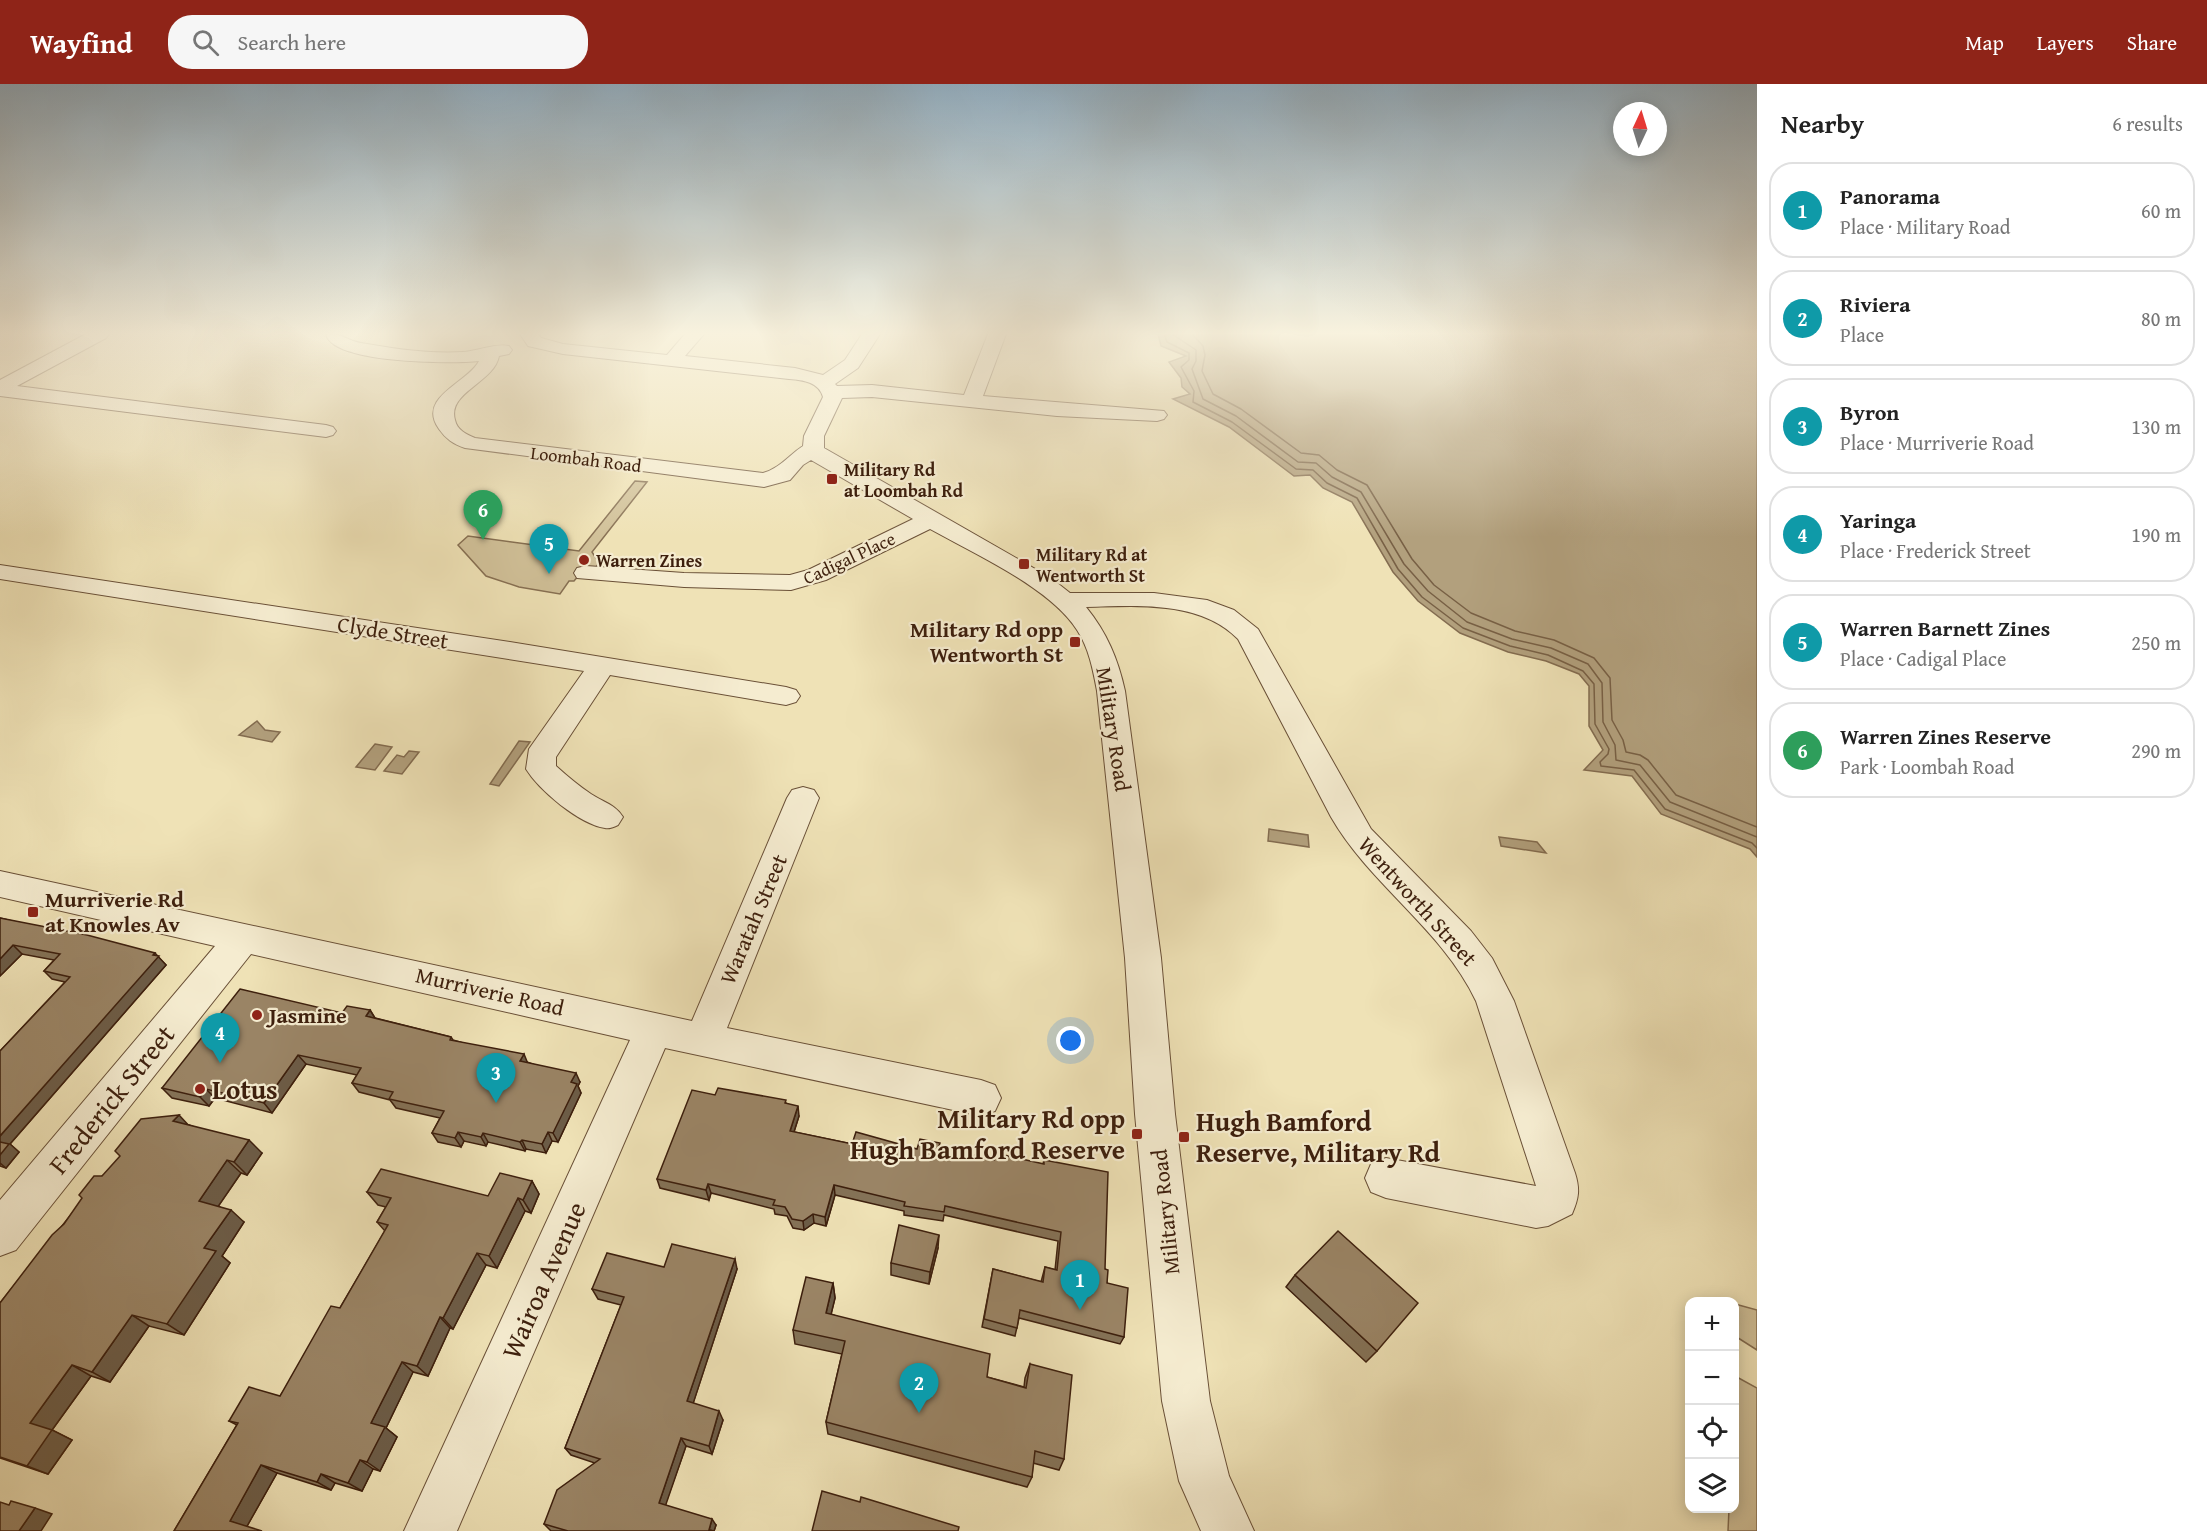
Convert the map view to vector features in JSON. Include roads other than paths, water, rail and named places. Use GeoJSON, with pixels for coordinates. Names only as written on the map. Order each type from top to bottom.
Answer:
{"type":"FeatureCollection","features":[{"type":"Feature","properties":{"kind":"street"},"geometry":{"type":"LineString","coordinates":[[97,402],[326,431]]}},
{"type":"Feature","properties":{"kind":"street","name":"Loombah Road"},"geometry":{"type":"LineString","coordinates":[[447,402],[443,413],[445,423],[458,439],[472,444],[764,480],[782,475],[795,460],[813,449]]}},
{"type":"Feature","properties":{"kind":"street"},"geometry":{"type":"LineString","coordinates":[[813,449],[814,436],[832,402]]}},
{"type":"Feature","properties":{"kind":"street"},"geometry":{"type":"LineString","coordinates":[[976,402],[1057,410],[1156,415]]}},
{"type":"Feature","properties":{"kind":"street","name":"Military Road"},"geometry":{"type":"LineString","coordinates":[[813,449],[828,462],[1042,583],[1082,619],[1098,644],[1106,665],[1114,709],[1143,958],[1155,1114],[1186,1401],[1205,1481],[1228,1531]]}},
{"type":"Feature","properties":{"kind":"street","name":"Cadigal Place"},"geometry":{"type":"LineString","coordinates":[[586,573],[684,580],[791,583],[817,575],[928,520]]}},
{"type":"Feature","properties":{"kind":"street","name":"Clyde Street"},"geometry":{"type":"LineString","coordinates":[[0,572],[786,696]]}},
{"type":"Feature","properties":{"kind":"street","name":"Wentworth Street"},"geometry":{"type":"LineString","coordinates":[[1064,601],[1094,598],[1182,601],[1211,608],[1240,625],[1249,635],[1347,818],[1360,837],[1458,941],[1479,969],[1495,1001],[1554,1173],[1558,1187],[1557,1199],[1548,1205],[1536,1207],[1386,1178]]}},
{"type":"Feature","properties":{"kind":"street"},"geometry":{"type":"LineString","coordinates":[[602,666],[544,749],[540,763],[541,769],[569,795],[584,806],[607,817]]}},
{"type":"Feature","properties":{"kind":"street","name":"Waratah Street"},"geometry":{"type":"LineString","coordinates":[[703,1040],[803,798]]}},
{"type":"Feature","properties":{"kind":"street","name":"Murriverie Road"},"geometry":{"type":"LineString","coordinates":[[0,884],[244,936],[703,1040],[981,1098]]}},
{"type":"Feature","properties":{"kind":"street","name":"Frederick Street"},"geometry":{"type":"LineString","coordinates":[[0,1234],[244,936]]}},
{"type":"Feature","properties":{"kind":"street","name":"Wairoa Avenue"},"geometry":{"type":"LineString","coordinates":[[430,1531],[655,1028]]}},
{"type":"Feature","properties":{"kind":"water"},"geometry":{"type":"Polygon","coordinates":[[[1178,402],[1757,402],[1757,857],[1750,849],[1661,814],[1632,776],[1584,770],[1603,750],[1589,726],[1589,686],[1579,674],[1546,661],[1508,652],[1460,633],[1418,601],[1393,572],[1352,502],[1323,488],[1310,475],[1294,476],[1229,427],[1178,402]]]}},
{"type":"Feature","properties":{"kind":"water"},"geometry":{"type":"Polygon","coordinates":[[[257,721],[265,730],[280,732],[272,742],[239,735],[257,721]]]}},
{"type":"Feature","properties":{"kind":"water"},"geometry":{"type":"Polygon","coordinates":[[[519,741],[530,742],[499,786],[490,784],[519,741]]]}},
{"type":"Feature","properties":{"kind":"water"},"geometry":{"type":"Polygon","coordinates":[[[375,744],[392,747],[375,770],[356,767],[375,744]]]}},
{"type":"Feature","properties":{"kind":"water"},"geometry":{"type":"Polygon","coordinates":[[[409,751],[419,752],[402,774],[384,771],[397,755],[404,757],[409,751]]]}},
{"type":"Feature","properties":{"kind":"water"},"geometry":{"type":"Polygon","coordinates":[[[1269,829],[1308,835],[1309,847],[1268,841],[1269,829]]]}},
{"type":"Feature","properties":{"kind":"water"},"geometry":{"type":"Polygon","coordinates":[[[1499,837],[1537,842],[1546,853],[1501,846],[1499,837]]]}},
{"type":"Feature","properties":{"kind":"place","name":"Military Rd at Loombah Rd"},"geometry":{"type":"Point","coordinates":[832,479]}},
{"type":"Feature","properties":{"kind":"place","name":"Warren Zines Reserve"},"geometry":{"type":"Point","coordinates":[483,540]}},
{"type":"Feature","properties":{"kind":"place","name":"Warren Zines"},"geometry":{"type":"Point","coordinates":[584,560]}},
{"type":"Feature","properties":{"kind":"place","name":"Military Rd at Wentworth St"},"geometry":{"type":"Point","coordinates":[1024,564]}},
{"type":"Feature","properties":{"kind":"place","name":"Warren Barnett Zines"},"geometry":{"type":"Point","coordinates":[549,574]}},
{"type":"Feature","properties":{"kind":"place","name":"Military Rd opp Wentworth St"},"geometry":{"type":"Point","coordinates":[1075,642]}},
{"type":"Feature","properties":{"kind":"place","name":"Murriverie Rd at Knowles Av"},"geometry":{"type":"Point","coordinates":[33,912]}},
{"type":"Feature","properties":{"kind":"place","name":"Jasmine"},"geometry":{"type":"Point","coordinates":[257,1015]}},
{"type":"Feature","properties":{"kind":"place","name":"Yaringa"},"geometry":{"type":"Point","coordinates":[220,1063]}},
{"type":"Feature","properties":{"kind":"place","name":"Lotus"},"geometry":{"type":"Point","coordinates":[200,1089]}},
{"type":"Feature","properties":{"kind":"place","name":"Byron"},"geometry":{"type":"Point","coordinates":[496,1103]}},
{"type":"Feature","properties":{"kind":"place","name":"Military Rd opp Hugh Bamford Reserve"},"geometry":{"type":"Point","coordinates":[1137,1134]}},
{"type":"Feature","properties":{"kind":"place","name":"Hugh Bamford Reserve, Military Rd"},"geometry":{"type":"Point","coordinates":[1184,1137]}},
{"type":"Feature","properties":{"kind":"place","name":"Panorama"},"geometry":{"type":"Point","coordinates":[1080,1310]}},
{"type":"Feature","properties":{"kind":"place","name":"Riviera"},"geometry":{"type":"Point","coordinates":[919,1413]}}]}
